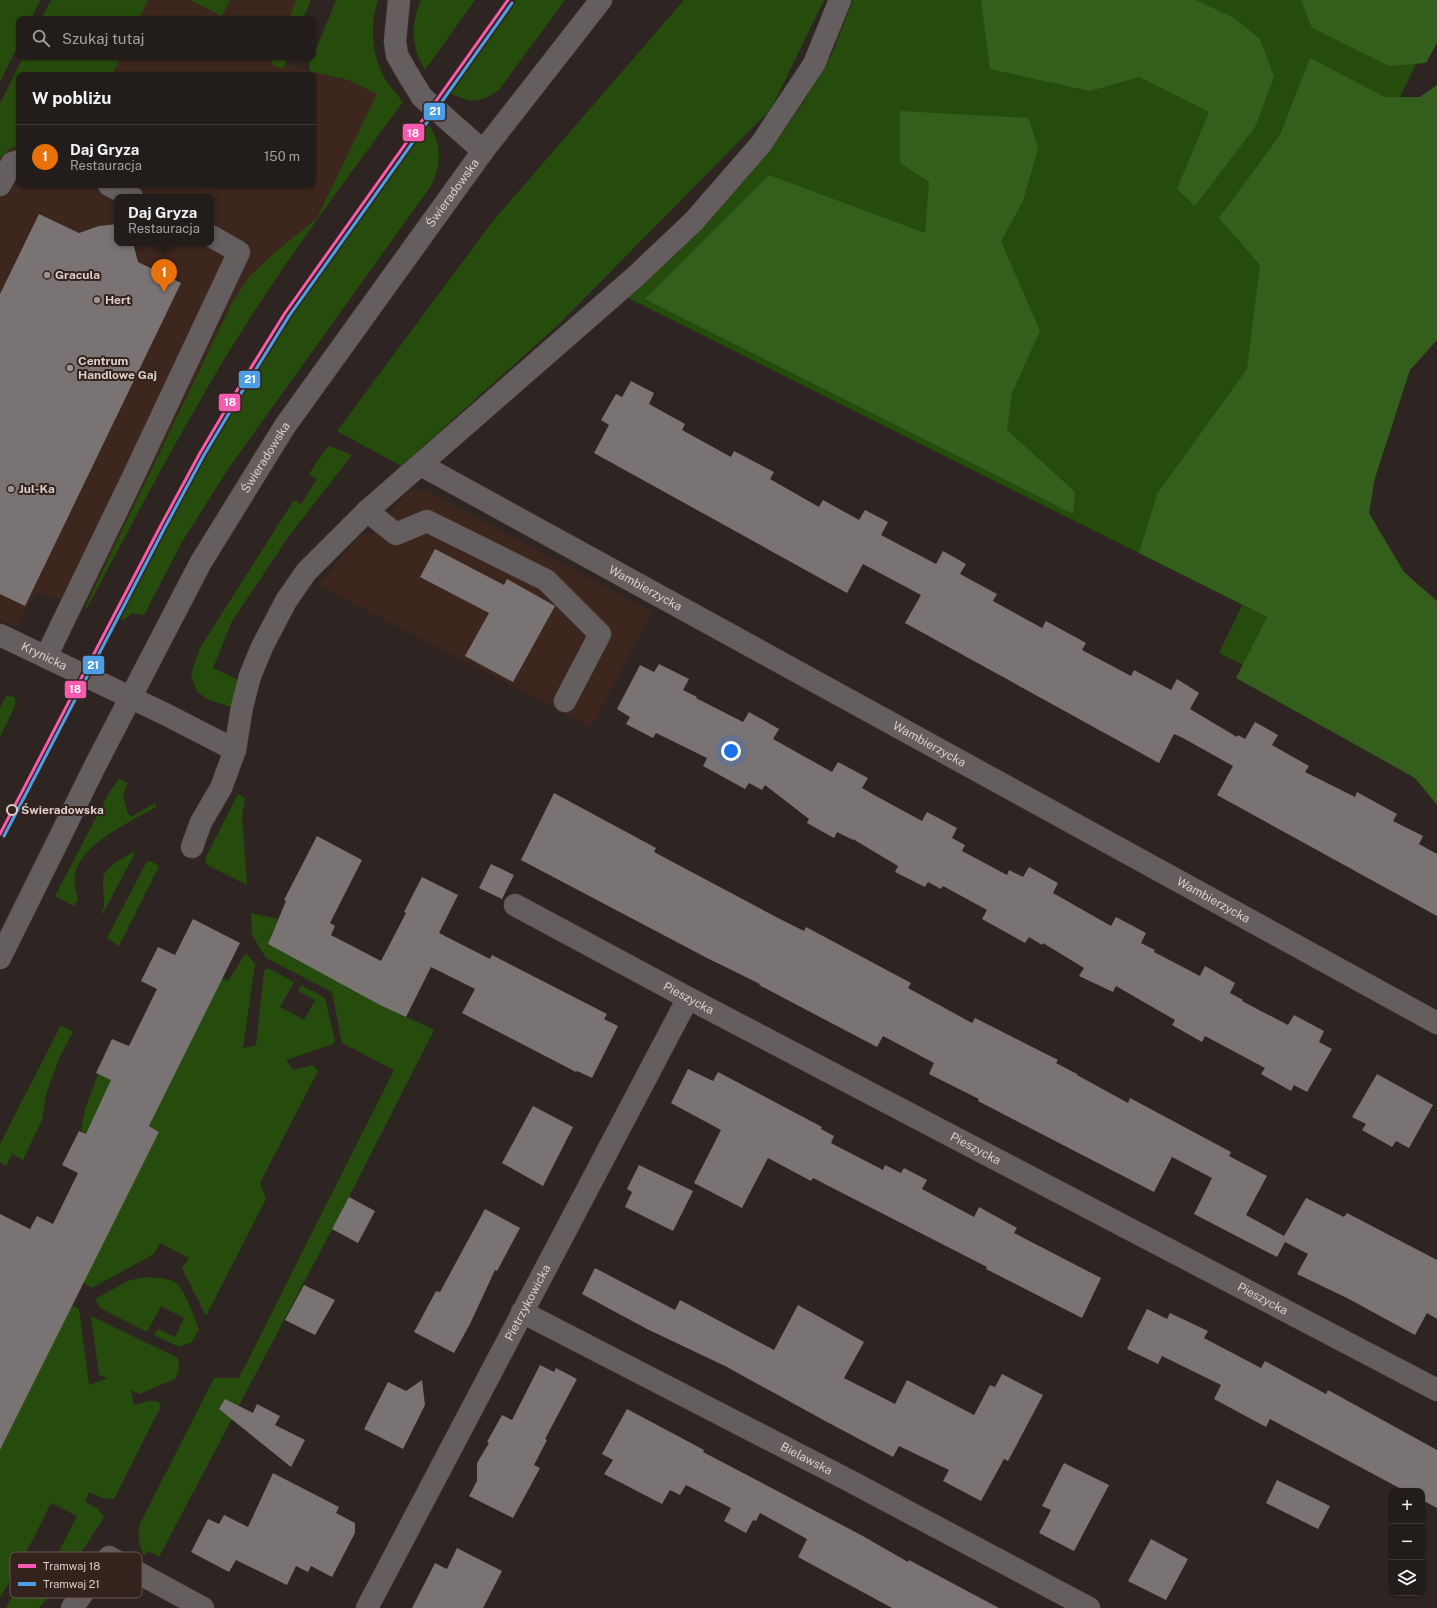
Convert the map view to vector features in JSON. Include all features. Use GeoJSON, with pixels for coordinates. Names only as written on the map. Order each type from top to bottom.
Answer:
{"type":"FeatureCollection","features":[{"type":"Feature","properties":{"kind":"street"},"geometry":{"type":"LineString","coordinates":[[399,0],[395,41],[398,56],[406,71],[422,97],[483,152]]}},
{"type":"Feature","properties":{"kind":"street","name":"Świeradowska"},"geometry":{"type":"LineString","coordinates":[[0,958],[201,562],[285,426],[483,152],[601,0]]}},
{"type":"Feature","properties":{"kind":"street"},"geometry":{"type":"LineString","coordinates":[[192,847],[202,822],[220,788],[235,750],[242,706],[250,676],[262,647],[282,608],[306,572],[367,511],[636,276],[694,221],[761,144],[814,64],[840,0]]}},
{"type":"Feature","properties":{"kind":"street"},"geometry":{"type":"LineString","coordinates":[[0,185],[12,164],[16,162]]}},
{"type":"Feature","properties":{"kind":"street"},"geometry":{"type":"LineString","coordinates":[[115,188],[126,194]]}},
{"type":"Feature","properties":{"kind":"street"},"geometry":{"type":"LineString","coordinates":[[46,657],[130,484],[239,252],[214,238]]}},
{"type":"Feature","properties":{"kind":"street","name":"Wambierzycka"},"geometry":{"type":"LineString","coordinates":[[421,465],[1437,1023]]}},
{"type":"Feature","properties":{"kind":"street"},"geometry":{"type":"LineString","coordinates":[[367,511],[396,534],[427,521],[546,580],[600,634],[565,701]]}},
{"type":"Feature","properties":{"kind":"street","name":"Krynicka"},"geometry":{"type":"LineString","coordinates":[[0,635],[235,750]]}},
{"type":"Feature","properties":{"kind":"street","name":"Pieszycka"},"geometry":{"type":"LineString","coordinates":[[514,905],[688,998],[1437,1390]]}},
{"type":"Feature","properties":{"kind":"street","name":"Pietrzykowicka"},"geometry":{"type":"LineString","coordinates":[[367,1608],[688,998]]}},
{"type":"Feature","properties":{"kind":"street","name":"Bielawska"},"geometry":{"type":"LineString","coordinates":[[522,1312],[850,1481],[1089,1608]]}},
{"type":"Feature","properties":{"kind":"street"},"geometry":{"type":"LineString","coordinates":[[142,1575],[204,1608]]}},
{"type":"Feature","properties":{"kind":"street"},"geometry":{"type":"LineString","coordinates":[[72,1608],[79,1598]]}},
{"type":"Feature","properties":{"kind":"shaded area"},"geometry":{"type":"Polygon","coordinates":[[[67,0],[299,0],[293,16],[59,16],[67,0]]]}},
{"type":"Feature","properties":{"kind":"shaded area"},"geometry":{"type":"Polygon","coordinates":[[[40,60],[278,60],[313,72],[34,72],[40,60]]]}},
{"type":"Feature","properties":{"kind":"shaded area"},"geometry":{"type":"Polygon","coordinates":[[[316,73],[348,80],[378,94],[317,218],[296,236],[249,297],[83,607],[36,592],[16,627],[0,619],[0,144],[16,109],[16,188],[316,188],[316,73]]]}},
{"type":"Feature","properties":{"kind":"shaded area"},"geometry":{"type":"Polygon","coordinates":[[[410,489],[426,490],[652,612],[591,727],[318,585],[358,537],[373,532],[410,489]]]}},
{"type":"Feature","properties":{"kind":"green space"},"geometry":{"type":"Polygon","coordinates":[[[0,0],[40,0],[32,16],[16,16],[16,49],[0,82],[0,0]]]}},
{"type":"Feature","properties":{"kind":"green space"},"geometry":{"type":"Polygon","coordinates":[[[51,0],[148,0],[140,16],[43,16],[51,0]]]}},
{"type":"Feature","properties":{"kind":"green space"},"geometry":{"type":"Polygon","coordinates":[[[190,0],[230,0],[222,16],[190,0]]]}},
{"type":"Feature","properties":{"kind":"green space"},"geometry":{"type":"Polygon","coordinates":[[[296,0],[311,0],[304,16],[290,16],[296,0]]]}},
{"type":"Feature","properties":{"kind":"green space"},"geometry":{"type":"Polygon","coordinates":[[[336,0],[378,0],[373,20],[373,41],[377,60],[385,79],[403,102],[304,238],[266,293],[226,356],[145,499],[87,608],[85,607],[232,303],[249,277],[272,255],[317,218],[377,94],[348,80],[309,71],[310,61],[316,60],[316,50],[336,0]]]}},
{"type":"Feature","properties":{"kind":"green space"},"geometry":{"type":"Polygon","coordinates":[[[421,0],[475,0],[425,70],[417,52],[414,36],[415,19],[421,0]]]}},
{"type":"Feature","properties":{"kind":"green space"},"geometry":{"type":"Polygon","coordinates":[[[516,0],[565,0],[499,90],[480,100],[464,99],[450,93],[516,0]]]}},
{"type":"Feature","properties":{"kind":"green space"},"geometry":{"type":"Polygon","coordinates":[[[684,0],[824,0],[771,109],[558,325],[401,466],[337,431],[493,221],[684,0]]]}},
{"type":"Feature","properties":{"kind":"green space"},"geometry":{"type":"Polygon","coordinates":[[[853,0],[1437,0],[1437,20],[1173,570],[624,296],[780,136],[803,103],[832,54],[853,0]]]}},
{"type":"Feature","properties":{"kind":"green space"},"geometry":{"type":"Polygon","coordinates":[[[981,0],[1196,0],[1234,18],[1260,39],[1274,77],[1255,127],[1195,206],[1177,189],[1209,112],[1139,77],[1090,91],[990,69],[981,0]]]}},
{"type":"Feature","properties":{"kind":"green space"},"geometry":{"type":"Polygon","coordinates":[[[1301,0],[1437,0],[1437,43],[1426,63],[1389,66],[1312,28],[1301,0]]]}},
{"type":"Feature","properties":{"kind":"green space"},"geometry":{"type":"Polygon","coordinates":[[[1310,58],[1385,97],[1420,97],[1437,85],[1437,340],[1410,370],[1375,478],[1369,513],[1404,572],[1437,601],[1437,805],[1415,778],[1236,678],[1267,617],[1139,553],[1157,494],[1247,369],[1260,265],[1219,218],[1280,135],[1310,58]]]}},
{"type":"Feature","properties":{"kind":"green space"},"geometry":{"type":"Polygon","coordinates":[[[22,60],[119,60],[113,72],[16,72],[16,147],[11,148],[0,158],[0,104],[22,60]]]}},
{"type":"Feature","properties":{"kind":"green space"},"geometry":{"type":"Polygon","coordinates":[[[273,60],[287,60],[283,69],[271,64],[273,60]]]}},
{"type":"Feature","properties":{"kind":"green space"},"geometry":{"type":"Polygon","coordinates":[[[900,111],[1029,118],[1038,149],[1023,201],[1001,241],[1040,331],[1012,393],[1007,430],[1075,492],[1073,514],[645,299],[769,175],[925,233],[929,182],[900,163],[900,111]]]}},
{"type":"Feature","properties":{"kind":"green space"},"geometry":{"type":"Polygon","coordinates":[[[428,123],[436,139],[439,154],[439,162],[431,186],[228,469],[182,542],[144,615],[132,613],[124,620],[119,619],[205,458],[280,333],[321,272],[428,123]]]}},
{"type":"Feature","properties":{"kind":"green space"},"geometry":{"type":"Polygon","coordinates":[[[330,446],[352,455],[289,536],[232,621],[213,668],[238,680],[231,707],[209,700],[197,692],[191,674],[200,648],[294,500],[301,504],[317,479],[309,474],[325,450],[330,446]]]}},
{"type":"Feature","properties":{"kind":"green space"},"geometry":{"type":"Polygon","coordinates":[[[1242,605],[1267,617],[1243,665],[1219,653],[1242,605]]]}},
{"type":"Feature","properties":{"kind":"green space"},"geometry":{"type":"Polygon","coordinates":[[[7,695],[15,698],[15,706],[0,737],[0,708],[7,695]]]}},
{"type":"Feature","properties":{"kind":"green space"},"geometry":{"type":"Polygon","coordinates":[[[119,779],[128,783],[123,795],[128,814],[131,817],[155,803],[156,807],[108,835],[96,843],[86,853],[79,864],[75,875],[78,900],[74,906],[55,896],[110,791],[119,779]]]}},
{"type":"Feature","properties":{"kind":"green space"},"geometry":{"type":"Polygon","coordinates":[[[238,794],[245,798],[242,816],[247,885],[207,865],[205,859],[238,794]]]}},
{"type":"Feature","properties":{"kind":"green space"},"geometry":{"type":"Polygon","coordinates":[[[135,851],[101,917],[104,906],[104,874],[113,864],[135,851]]]}},
{"type":"Feature","properties":{"kind":"green space"},"geometry":{"type":"Polygon","coordinates":[[[150,861],[159,866],[119,946],[107,938],[146,863],[150,861]]]}},
{"type":"Feature","properties":{"kind":"green space"},"geometry":{"type":"Polygon","coordinates":[[[251,913],[278,919],[268,944],[381,1005],[434,1030],[349,1197],[159,1557],[148,1551],[144,1556],[139,1540],[140,1524],[214,1378],[239,1378],[394,1070],[342,1043],[332,992],[266,958],[252,935],[251,913]]]}},
{"type":"Feature","properties":{"kind":"green space"},"geometry":{"type":"Polygon","coordinates":[[[246,953],[255,964],[243,1048],[256,1045],[264,971],[268,968],[294,982],[280,1007],[304,1020],[315,1000],[298,991],[301,985],[325,998],[335,1041],[333,1044],[286,1060],[293,1070],[313,1065],[318,1071],[260,1183],[266,1199],[206,1316],[182,1268],[189,1258],[160,1243],[154,1254],[92,1288],[83,1282],[159,1132],[149,1126],[222,978],[228,981],[246,953]]]}},
{"type":"Feature","properties":{"kind":"green space"},"geometry":{"type":"Polygon","coordinates":[[[61,1025],[73,1032],[60,1056],[46,1094],[42,1120],[23,1160],[12,1154],[6,1166],[0,1162],[0,1144],[61,1025]]]}},
{"type":"Feature","properties":{"kind":"green space"},"geometry":{"type":"Polygon","coordinates":[[[98,1074],[111,1080],[96,1139],[81,1131],[85,1109],[98,1074]]]}},
{"type":"Feature","properties":{"kind":"green space"},"geometry":{"type":"Polygon","coordinates":[[[148,1277],[170,1280],[180,1287],[199,1329],[192,1342],[179,1347],[154,1335],[158,1329],[175,1337],[184,1318],[161,1306],[147,1332],[100,1308],[95,1299],[130,1280],[148,1277]]]}},
{"type":"Feature","properties":{"kind":"green space"},"geometry":{"type":"Polygon","coordinates":[[[72,1305],[79,1309],[89,1385],[108,1378],[99,1375],[91,1316],[178,1358],[179,1370],[175,1379],[139,1394],[131,1390],[134,1405],[156,1401],[161,1406],[114,1499],[102,1498],[89,1492],[85,1502],[97,1508],[104,1517],[81,1552],[59,1552],[77,1516],[51,1503],[26,1552],[10,1552],[10,1580],[0,1598],[0,1450],[72,1305]]]}},
{"type":"Feature","properties":{"kind":"green space"},"geometry":{"type":"Polygon","coordinates":[[[11,1598],[47,1598],[39,1608],[6,1608],[11,1598]]]}},
{"type":"Feature","properties":{"kind":"building","name":"Centrum Handlowe Gaj"},"geometry":{"type":"Polygon","coordinates":[[[39,214],[79,233],[99,226],[114,224],[114,246],[134,246],[138,262],[181,283],[25,606],[0,594],[0,294],[39,214]]]}},
{"type":"Feature","properties":{"kind":"building"},"geometry":{"type":"Polygon","coordinates":[[[631,381],[654,393],[649,404],[685,424],[682,430],[731,457],[734,451],[774,472],[770,479],[819,507],[823,500],[859,520],[865,510],[888,522],[881,535],[936,564],[943,551],[966,564],[960,574],[997,594],[993,601],[1042,628],[1046,621],[1086,643],[1082,650],[1131,676],[1134,670],[1171,690],[1177,679],[1199,693],[1190,709],[1237,737],[1238,735],[1245,739],[1255,722],[1278,735],[1272,745],[1309,766],[1305,772],[1355,797],[1357,792],[1397,814],[1393,821],[1423,836],[1419,844],[1437,854],[1437,916],[1217,795],[1233,766],[1183,738],[1174,734],[1159,763],[905,623],[921,595],[863,564],[847,593],[594,453],[609,425],[601,420],[616,394],[622,397],[631,381]]]}},
{"type":"Feature","properties":{"kind":"building"},"geometry":{"type":"Polygon","coordinates":[[[435,549],[504,585],[507,579],[555,606],[513,682],[465,656],[489,613],[420,577],[435,549]]]}},
{"type":"Feature","properties":{"kind":"building"},"geometry":{"type":"Polygon","coordinates":[[[659,664],[689,679],[683,690],[697,697],[696,698],[743,722],[749,712],[779,729],[773,739],[832,772],[838,762],[868,778],[862,788],[876,796],[922,821],[927,812],[957,828],[952,838],[965,845],[962,851],[1007,875],[1009,870],[1023,877],[1029,867],[1058,883],[1053,893],[1111,926],[1116,917],[1146,933],[1141,943],[1155,950],[1154,952],[1200,976],[1205,966],[1235,983],[1230,993],[1243,1000],[1242,1001],[1288,1025],[1294,1015],[1324,1031],[1319,1042],[1332,1049],[1307,1092],[1294,1085],[1291,1091],[1261,1074],[1265,1068],[1205,1036],[1202,1042],[1172,1025],[1175,1020],[1116,986],[1113,992],[1079,976],[1084,968],[1043,943],[1042,945],[1029,937],[1025,943],[982,919],[987,910],[943,886],[941,889],[928,882],[925,887],[895,872],[898,866],[853,839],[837,832],[834,838],[807,823],[809,819],[765,785],[762,790],[749,783],[745,789],[703,766],[707,758],[656,733],[653,738],[626,724],[630,717],[617,709],[640,665],[654,672],[659,664]]]}},
{"type":"Feature","properties":{"kind":"building"},"geometry":{"type":"Polygon","coordinates":[[[554,793],[656,848],[654,852],[778,918],[804,931],[806,927],[911,983],[908,988],[972,1023],[975,1018],[1058,1060],[1056,1063],[1128,1103],[1130,1098],[1231,1152],[1229,1156],[1267,1176],[1246,1215],[1284,1236],[1306,1198],[1344,1217],[1347,1213],[1437,1260],[1437,1319],[1427,1313],[1415,1335],[1349,1299],[1297,1274],[1308,1254],[1285,1242],[1277,1257],[1194,1214],[1212,1178],[1172,1157],[1154,1192],[929,1074],[934,1063],[883,1036],[877,1047],[759,985],[760,984],[707,958],[521,860],[554,793]]]}},
{"type":"Feature","properties":{"kind":"building"},"geometry":{"type":"Polygon","coordinates":[[[317,836],[362,860],[330,923],[335,926],[331,935],[381,961],[406,913],[404,912],[422,877],[458,895],[439,933],[490,959],[492,955],[607,1014],[604,1019],[618,1026],[592,1078],[577,1071],[576,1072],[462,1013],[475,989],[431,967],[406,1017],[380,1005],[268,944],[286,901],[284,900],[317,836]]]}},
{"type":"Feature","properties":{"kind":"building"},"geometry":{"type":"Polygon","coordinates":[[[491,864],[514,875],[502,899],[479,888],[491,864]]]}},
{"type":"Feature","properties":{"kind":"building"},"geometry":{"type":"Polygon","coordinates":[[[193,919],[240,943],[149,1126],[159,1132],[0,1450],[0,1214],[30,1229],[37,1216],[53,1224],[78,1173],[62,1165],[79,1131],[86,1134],[111,1080],[96,1073],[112,1039],[129,1046],[157,989],[141,981],[158,947],[175,955],[193,919]]]}},
{"type":"Feature","properties":{"kind":"building"},"geometry":{"type":"Polygon","coordinates":[[[688,1069],[713,1081],[718,1072],[822,1127],[821,1129],[834,1136],[831,1143],[883,1170],[885,1165],[901,1173],[904,1168],[927,1180],[922,1189],[974,1217],[979,1207],[1017,1228],[1014,1233],[1101,1278],[1082,1318],[986,1269],[987,1267],[813,1178],[811,1181],[768,1158],[742,1208],[694,1183],[721,1130],[671,1103],[688,1069]]]}},
{"type":"Feature","properties":{"kind":"building"},"geometry":{"type":"Polygon","coordinates":[[[1377,1074],[1433,1105],[1409,1148],[1396,1141],[1392,1147],[1362,1130],[1366,1124],[1352,1117],[1377,1074]]]}},
{"type":"Feature","properties":{"kind":"building"},"geometry":{"type":"Polygon","coordinates":[[[533,1106],[573,1127],[543,1186],[502,1163],[533,1106]]]}},
{"type":"Feature","properties":{"kind":"building"},"geometry":{"type":"Polygon","coordinates":[[[639,1165],[693,1191],[673,1231],[625,1207],[632,1192],[627,1189],[639,1165]]]}},
{"type":"Feature","properties":{"kind":"building"},"geometry":{"type":"Polygon","coordinates":[[[349,1197],[375,1211],[358,1243],[332,1229],[349,1197]]]}},
{"type":"Feature","properties":{"kind":"building"},"geometry":{"type":"Polygon","coordinates":[[[485,1209],[520,1228],[497,1271],[495,1270],[470,1324],[454,1353],[414,1332],[436,1291],[440,1292],[485,1209]]]}},
{"type":"Feature","properties":{"kind":"building"},"geometry":{"type":"Polygon","coordinates":[[[595,1268],[675,1310],[680,1300],[774,1350],[798,1305],[864,1342],[844,1378],[895,1404],[907,1380],[974,1415],[990,1385],[995,1387],[1002,1374],[1043,1395],[1008,1461],[1004,1459],[981,1501],[943,1481],[949,1470],[899,1446],[893,1457],[725,1366],[647,1329],[582,1294],[595,1268]]]}},
{"type":"Feature","properties":{"kind":"building"},"geometry":{"type":"Polygon","coordinates":[[[304,1285],[335,1300],[315,1335],[285,1320],[304,1285]]]}},
{"type":"Feature","properties":{"kind":"building"},"geometry":{"type":"Polygon","coordinates":[[[1147,1309],[1167,1319],[1170,1313],[1208,1331],[1204,1338],[1261,1368],[1265,1361],[1326,1394],[1328,1390],[1437,1450],[1437,1508],[1425,1502],[1425,1488],[1399,1488],[1270,1419],[1266,1427],[1214,1399],[1221,1385],[1162,1356],[1158,1364],[1127,1349],[1147,1309]]]}},
{"type":"Feature","properties":{"kind":"building"},"geometry":{"type":"Polygon","coordinates":[[[540,1365],[554,1372],[556,1368],[577,1379],[545,1439],[547,1440],[534,1465],[540,1468],[513,1518],[469,1496],[477,1481],[477,1463],[489,1443],[487,1442],[502,1415],[512,1420],[540,1365]]]}},
{"type":"Feature","properties":{"kind":"building"},"geometry":{"type":"Polygon","coordinates":[[[422,1380],[425,1405],[403,1449],[364,1429],[388,1382],[406,1391],[422,1380]]]}},
{"type":"Feature","properties":{"kind":"building"},"geometry":{"type":"Polygon","coordinates":[[[225,1399],[253,1413],[257,1404],[280,1416],[275,1425],[305,1440],[291,1467],[219,1409],[225,1399]]]}},
{"type":"Feature","properties":{"kind":"building"},"geometry":{"type":"Polygon","coordinates":[[[627,1409],[704,1450],[703,1452],[861,1535],[908,1562],[909,1560],[999,1608],[892,1608],[798,1557],[807,1539],[760,1513],[756,1521],[753,1520],[746,1533],[724,1521],[731,1508],[686,1485],[680,1495],[670,1490],[662,1504],[604,1474],[613,1460],[602,1454],[627,1409]]]}},
{"type":"Feature","properties":{"kind":"building"},"geometry":{"type":"Polygon","coordinates":[[[1064,1463],[1109,1485],[1074,1551],[1039,1533],[1051,1510],[1042,1506],[1064,1463]]]}},
{"type":"Feature","properties":{"kind":"building"},"geometry":{"type":"Polygon","coordinates":[[[273,1473],[339,1507],[336,1513],[355,1523],[355,1533],[332,1577],[311,1566],[308,1572],[296,1566],[287,1585],[236,1560],[229,1572],[191,1552],[208,1519],[219,1524],[224,1515],[248,1527],[273,1473]]]}},
{"type":"Feature","properties":{"kind":"building"},"geometry":{"type":"Polygon","coordinates":[[[1277,1480],[1330,1506],[1318,1529],[1266,1503],[1277,1480]]]}},
{"type":"Feature","properties":{"kind":"building"},"geometry":{"type":"Polygon","coordinates":[[[1151,1539],[1188,1559],[1166,1600],[1128,1581],[1151,1539]]]}},
{"type":"Feature","properties":{"kind":"building"},"geometry":{"type":"Polygon","coordinates":[[[457,1548],[502,1571],[483,1608],[412,1608],[435,1563],[447,1569],[457,1548]]]}},
{"type":"Feature","properties":{"kind":"tram line","name":"18"},"geometry":{"type":"LineString","coordinates":[[0,834],[160,527],[200,453],[239,387],[285,313],[508,0]]}},
{"type":"Feature","properties":{"kind":"tram line","name":"21"},"geometry":{"type":"LineString","coordinates":[[4,836],[164,529],[204,455],[243,390],[289,316],[512,3]]}},
{"type":"Feature","properties":{"kind":"place","name":"Gracula"},"geometry":{"type":"Point","coordinates":[47,275]}},
{"type":"Feature","properties":{"kind":"place","name":"Daj Gryza"},"geometry":{"type":"Point","coordinates":[164,292]}},
{"type":"Feature","properties":{"kind":"place","name":"Hert"},"geometry":{"type":"Point","coordinates":[97,300]}},
{"type":"Feature","properties":{"kind":"place","name":"Centrum Handlowe Gaj"},"geometry":{"type":"Point","coordinates":[70,368]}},
{"type":"Feature","properties":{"kind":"place","name":"Jul-Ka"},"geometry":{"type":"Point","coordinates":[11,489]}},
{"type":"Feature","properties":{"kind":"place","name":"Świeradowska"},"geometry":{"type":"Point","coordinates":[12,810]}}]}
